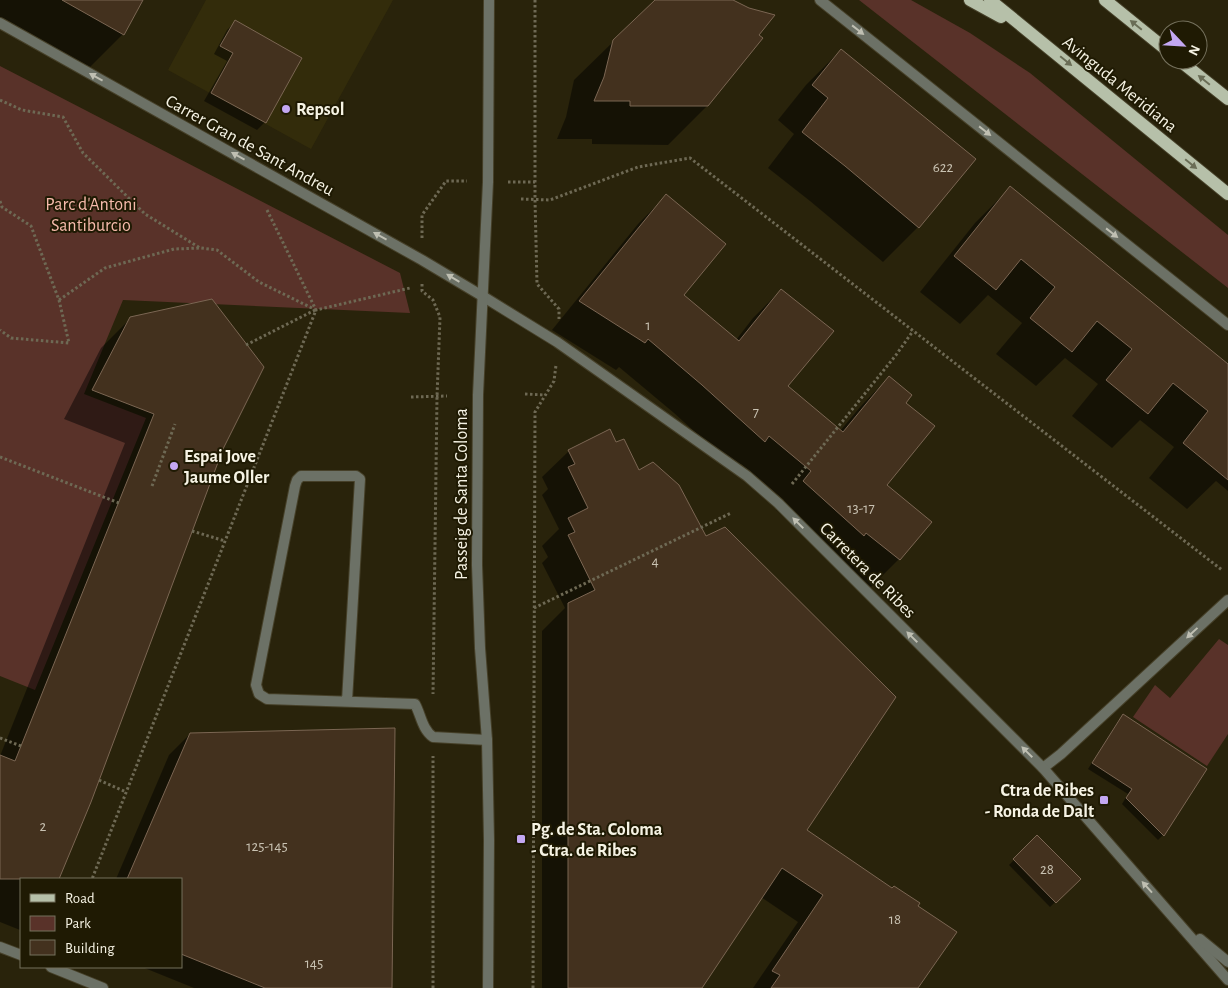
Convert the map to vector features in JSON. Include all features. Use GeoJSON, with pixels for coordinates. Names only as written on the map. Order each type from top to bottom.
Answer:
{"type":"FeatureCollection","features":[{"type":"Feature","properties":{"kind":"main road"},"geometry":{"type":"LineString","coordinates":[[970,0],[1028,31]]}},
{"type":"Feature","properties":{"kind":"main road","name":"Avinguda Meridiana"},"geometry":{"type":"LineString","coordinates":[[990,0],[1228,194]]}},
{"type":"Feature","properties":{"kind":"main road"},"geometry":{"type":"LineString","coordinates":[[1105,0],[1158,43]]}},
{"type":"Feature","properties":{"kind":"main road"},"geometry":{"type":"LineString","coordinates":[[1192,70],[1228,99]]}},
{"type":"Feature","properties":{"kind":"street","name":"Passeig de Santa Coloma"},"geometry":{"type":"LineString","coordinates":[[488,988],[487,740],[480,648],[477,566],[478,395],[488,189],[489,0]]}},
{"type":"Feature","properties":{"kind":"street"},"geometry":{"type":"LineString","coordinates":[[820,0],[1228,324]]}},
{"type":"Feature","properties":{"kind":"street","name":"Carrer Gran de Sant Andreu"},"geometry":{"type":"LineString","coordinates":[[0,23],[422,260],[484,297]]}},
{"type":"Feature","properties":{"kind":"street","name":"Carretera de Ribes"},"geometry":{"type":"LineString","coordinates":[[484,297],[557,342],[747,476],[778,503],[1043,768],[1228,980]]}},
{"type":"Feature","properties":{"kind":"street"},"geometry":{"type":"LineString","coordinates":[[347,701],[360,479],[356,476],[301,476],[295,486],[256,685],[260,694],[267,699],[415,704],[427,733],[433,737],[487,740]]}},
{"type":"Feature","properties":{"kind":"street"},"geometry":{"type":"LineString","coordinates":[[1043,768],[1061,754],[1228,600]]}},
{"type":"Feature","properties":{"kind":"street","name":"Carretera de Ribes"},"geometry":{"type":"LineString","coordinates":[[1180,923],[1228,962]]}},
{"type":"Feature","properties":{"kind":"street"},"geometry":{"type":"LineString","coordinates":[[0,947],[20,955]]}},
{"type":"Feature","properties":{"kind":"street"},"geometry":{"type":"LineString","coordinates":[[53,968],[103,988]]}},
{"type":"Feature","properties":{"kind":"path"},"geometry":{"type":"LineString","coordinates":[[535,0],[537,284],[559,309],[559,318]]}},
{"type":"Feature","properties":{"kind":"path"},"geometry":{"type":"LineString","coordinates":[[0,100],[22,110],[63,117],[83,153],[145,214],[200,248]]}},
{"type":"Feature","properties":{"kind":"path"},"geometry":{"type":"LineString","coordinates":[[521,199],[550,200],[638,166],[690,158],[1222,570]]}},
{"type":"Feature","properties":{"kind":"path"},"geometry":{"type":"LineString","coordinates":[[422,215],[446,181]]}},
{"type":"Feature","properties":{"kind":"path"},"geometry":{"type":"LineString","coordinates":[[522,182],[535,182]]}},
{"type":"Feature","properties":{"kind":"path"},"geometry":{"type":"LineString","coordinates":[[0,201],[2,207],[31,226],[59,300],[69,343],[11,338],[0,330]]}},
{"type":"Feature","properties":{"kind":"path"},"geometry":{"type":"LineString","coordinates":[[92,878],[316,310],[267,210]]}},
{"type":"Feature","properties":{"kind":"path"},"geometry":{"type":"LineString","coordinates":[[59,300],[105,268],[174,249],[200,248],[217,250],[259,282],[316,310]]}},
{"type":"Feature","properties":{"kind":"path"},"geometry":{"type":"LineString","coordinates":[[246,344],[316,310],[410,288]]}},
{"type":"Feature","properties":{"kind":"path","name":"Passeig de Santa Coloma"},"geometry":{"type":"LineString","coordinates":[[422,291],[433,300],[440,317],[437,397],[433,698]]}},
{"type":"Feature","properties":{"kind":"path"},"geometry":{"type":"LineString","coordinates":[[792,484],[896,355],[913,331]]}},
{"type":"Feature","properties":{"kind":"path"},"geometry":{"type":"LineString","coordinates":[[533,988],[535,412],[554,381],[555,370]]}},
{"type":"Feature","properties":{"kind":"path"},"geometry":{"type":"LineString","coordinates":[[525,394],[545,395]]}},
{"type":"Feature","properties":{"kind":"path","name":"Passeig de Santa Coloma"},"geometry":{"type":"LineString","coordinates":[[411,397],[447,396]]}},
{"type":"Feature","properties":{"kind":"path"},"geometry":{"type":"LineString","coordinates":[[152,486],[175,424]]}},
{"type":"Feature","properties":{"kind":"path"},"geometry":{"type":"LineString","coordinates":[[0,456],[119,503]]}},
{"type":"Feature","properties":{"kind":"path"},"geometry":{"type":"LineString","coordinates":[[534,608],[732,513]]}},
{"type":"Feature","properties":{"kind":"path"},"geometry":{"type":"LineString","coordinates":[[192,531],[225,541]]}},
{"type":"Feature","properties":{"kind":"path"},"geometry":{"type":"LineString","coordinates":[[433,737],[433,988]]}},
{"type":"Feature","properties":{"kind":"path"},"geometry":{"type":"LineString","coordinates":[[0,738],[21,746]]}},
{"type":"Feature","properties":{"kind":"path"},"geometry":{"type":"LineString","coordinates":[[99,780],[126,792]]}},
{"type":"Feature","properties":{"kind":"shaded area","name":"Repsol"},"geometry":{"type":"Polygon","coordinates":[[[206,0],[393,0],[311,149],[168,70],[206,0]]]}},
{"type":"Feature","properties":{"kind":"green space"},"geometry":{"type":"Polygon","coordinates":[[[859,0],[911,0],[970,33],[1030,73],[1228,235],[1228,288],[859,0]]]}},
{"type":"Feature","properties":{"kind":"green space","name":"Parc d'Antoni Santiburcio"},"geometry":{"type":"Polygon","coordinates":[[[0,66],[400,273],[410,313],[123,300],[84,394],[146,418],[35,690],[0,676],[0,66]]]}},
{"type":"Feature","properties":{"kind":"green space"},"geometry":{"type":"Polygon","coordinates":[[[1219,639],[1228,645],[1228,734],[1207,766],[1133,717],[1155,685],[1170,698],[1219,639]]]}},
{"type":"Feature","properties":{"kind":"building"},"geometry":{"type":"Polygon","coordinates":[[[62,0],[143,0],[124,35],[62,0]]]}},
{"type":"Feature","properties":{"kind":"building"},"geometry":{"type":"Polygon","coordinates":[[[655,0],[733,0],[749,8],[775,15],[759,35],[763,38],[708,106],[630,106],[630,101],[594,101],[604,77],[613,40],[655,0]]]}},
{"type":"Feature","properties":{"kind":"building"},"geometry":{"type":"Polygon","coordinates":[[[235,20],[302,58],[266,123],[211,93],[233,53],[220,46],[235,20]]]}},
{"type":"Feature","properties":{"kind":"building"},"geometry":{"type":"Polygon","coordinates":[[[841,49],[976,159],[919,228],[802,132],[828,98],[812,85],[841,49]]]}},
{"type":"Feature","properties":{"kind":"building"},"geometry":{"type":"Polygon","coordinates":[[[1010,186],[1228,364],[1228,480],[1183,443],[1208,411],[1173,383],[1148,414],[1106,380],[1132,349],[1097,321],[1072,352],[1030,318],[1055,287],[1021,259],[996,290],[954,256],[1010,186]]]}},
{"type":"Feature","properties":{"kind":"building"},"geometry":{"type":"Polygon","coordinates":[[[666,194],[726,244],[684,295],[739,341],[781,289],[834,331],[788,386],[843,432],[889,376],[912,395],[906,403],[935,426],[887,485],[932,522],[900,560],[866,533],[864,536],[803,481],[811,471],[769,436],[765,442],[648,339],[645,343],[579,301],[666,194]]]}},
{"type":"Feature","properties":{"kind":"building"},"geometry":{"type":"Polygon","coordinates":[[[212,299],[264,367],[223,449],[91,802],[59,878],[0,879],[0,755],[15,761],[154,414],[92,390],[130,317],[212,299]]]}},
{"type":"Feature","properties":{"kind":"building"},"geometry":{"type":"Polygon","coordinates":[[[610,429],[616,442],[624,439],[639,470],[653,462],[679,485],[706,536],[725,527],[896,697],[807,830],[892,888],[894,886],[920,903],[918,906],[957,932],[918,988],[771,988],[780,975],[772,971],[823,895],[782,868],[702,988],[568,988],[568,603],[595,590],[568,535],[575,532],[568,518],[588,508],[568,467],[575,464],[568,450],[610,429]]]}},
{"type":"Feature","properties":{"kind":"building"},"geometry":{"type":"Polygon","coordinates":[[[1123,714],[1207,769],[1164,836],[1126,798],[1132,789],[1092,763],[1123,714]]]}},
{"type":"Feature","properties":{"kind":"building"},"geometry":{"type":"Polygon","coordinates":[[[395,728],[392,988],[265,988],[182,954],[182,878],[127,878],[190,733],[395,728]]]}},
{"type":"Feature","properties":{"kind":"building"},"geometry":{"type":"Polygon","coordinates":[[[1037,835],[1081,879],[1056,903],[1013,859],[1037,835]]]}},
{"type":"Feature","properties":{"kind":"place","name":"Repsol"},"geometry":{"type":"Point","coordinates":[286,109]}},
{"type":"Feature","properties":{"kind":"place","name":"Espai Jove Jaume Oller"},"geometry":{"type":"Point","coordinates":[174,466]}},
{"type":"Feature","properties":{"kind":"place","name":"Ctra de Ribes - Ronda de Dalt"},"geometry":{"type":"Point","coordinates":[1104,800]}},
{"type":"Feature","properties":{"kind":"place","name":"Pg. de Sta. Coloma - Ctra. de Ribes"},"geometry":{"type":"Point","coordinates":[521,839]}}]}
